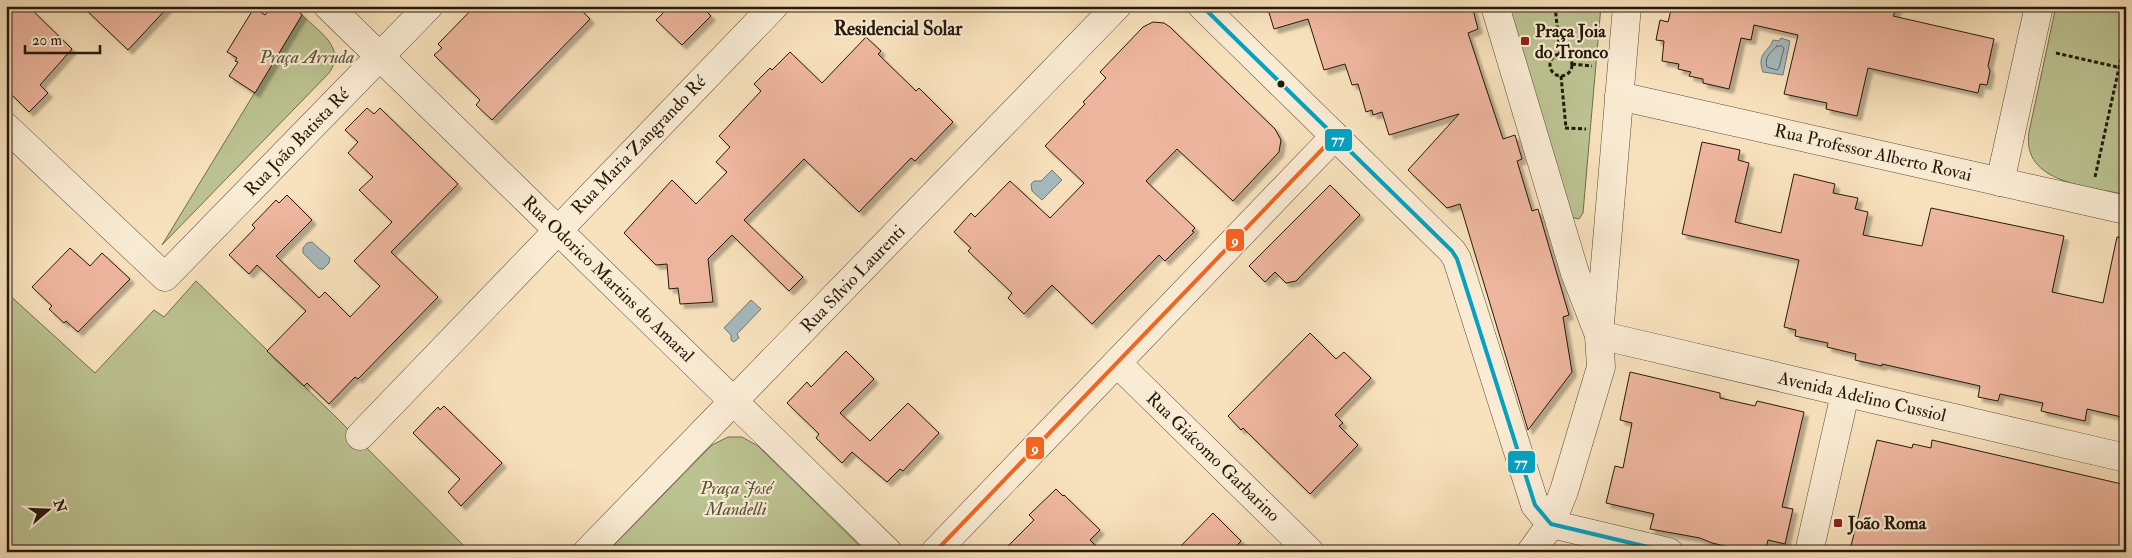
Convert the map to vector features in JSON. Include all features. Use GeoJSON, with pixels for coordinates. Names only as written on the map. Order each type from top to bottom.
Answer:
{"type":"FeatureCollection","features":[{"type":"Feature","properties":{"kind":"street","name":"Rua Odorico Martins do Amaral"},"geometry":{"type":"LineString","coordinates":[[328,6],[888,552]]}},
{"type":"Feature","properties":{"kind":"street","name":"Rua João Batista Ré"},"geometry":{"type":"LineString","coordinates":[[6,127],[165,277],[429,6]]}},
{"type":"Feature","properties":{"kind":"street","name":"Rua Maria Zangrando Ré"},"geometry":{"type":"LineString","coordinates":[[360,436],[774,6]]}},
{"type":"Feature","properties":{"kind":"street","name":"Rua Sílvio Laurenti"},"geometry":{"type":"LineString","coordinates":[[587,552],[1117,6]]}},
{"type":"Feature","properties":{"kind":"street"},"geometry":{"type":"LineString","coordinates":[[1202,6],[1447,244],[1457,259],[1532,499],[1551,524],[1669,552]]}},
{"type":"Feature","properties":{"kind":"street"},"geometry":{"type":"LineString","coordinates":[[1495,6],[1575,273],[1599,335]]}},
{"type":"Feature","properties":{"kind":"street"},"geometry":{"type":"LineString","coordinates":[[1531,552],[1551,524],[1564,491],[1601,367],[1599,335],[1627,6]]}},
{"type":"Feature","properties":{"kind":"street"},"geometry":{"type":"LineString","coordinates":[[2000,182],[2039,6]]}},
{"type":"Feature","properties":{"kind":"street","name":"Rua Professor Alberto Rovai"},"geometry":{"type":"LineString","coordinates":[[1619,96],[2126,210]]}},
{"type":"Feature","properties":{"kind":"street"},"geometry":{"type":"LineString","coordinates":[[935,552],[1335,136]]}},
{"type":"Feature","properties":{"kind":"street","name":"Avenida Adelino Cussiol"},"geometry":{"type":"LineString","coordinates":[[1599,335],[1845,394],[2126,458]]}},
{"type":"Feature","properties":{"kind":"street","name":"Rua Giácomo Garbarino"},"geometry":{"type":"LineString","coordinates":[[1117,363],[1310,552]]}},
{"type":"Feature","properties":{"kind":"street"},"geometry":{"type":"LineString","coordinates":[[1809,552],[1845,394]]}},
{"type":"Feature","properties":{"kind":"path"},"geometry":{"type":"LineString","coordinates":[[1555,6],[1560,54]]}},
{"type":"Feature","properties":{"kind":"path"},"geometry":{"type":"LineString","coordinates":[[2094,182],[2126,36]]}},
{"type":"Feature","properties":{"kind":"path"},"geometry":{"type":"LineString","coordinates":[[2053,53],[2126,69]]}},
{"type":"Feature","properties":{"kind":"path"},"geometry":{"type":"LineString","coordinates":[[1560,54],[1568,56],[1572,64],[1569,72],[1562,76],[1554,73],[1550,66],[1552,57],[1560,54]]}},
{"type":"Feature","properties":{"kind":"path"},"geometry":{"type":"LineString","coordinates":[[1572,64],[1592,66]]}},
{"type":"Feature","properties":{"kind":"path"},"geometry":{"type":"LineString","coordinates":[[1562,76],[1566,128]]}},
{"type":"Feature","properties":{"kind":"path"},"geometry":{"type":"LineString","coordinates":[[1558,129],[1586,129]]}},
{"type":"Feature","properties":{"kind":"green space"},"geometry":{"type":"Polygon","coordinates":[[[1507,6],[1601,6],[1583,213],[1579,219],[1570,215],[1507,6]]]}},
{"type":"Feature","properties":{"kind":"green space"},"geometry":{"type":"Polygon","coordinates":[[[2056,6],[2126,6],[2126,195],[2061,180],[2036,163],[2029,149],[2029,132],[2056,6]]]}},
{"type":"Feature","properties":{"kind":"green space","name":"Praça Arruda"},"geometry":{"type":"Polygon","coordinates":[[[302,15],[323,34],[333,48],[334,64],[329,73],[162,245],[302,15]]]}},
{"type":"Feature","properties":{"kind":"green space"},"geometry":{"type":"Polygon","coordinates":[[[196,281],[338,419],[470,552],[6,552],[6,292],[95,373],[154,310],[164,317],[196,281]]]}},
{"type":"Feature","properties":{"kind":"green space","name":"Praça José Mandelli"},"geometry":{"type":"Polygon","coordinates":[[[728,437],[742,437],[758,446],[866,552],[607,552],[712,445],[728,437]]]}},
{"type":"Feature","properties":{"kind":"water"},"geometry":{"type":"Polygon","coordinates":[[[1781,38],[1790,41],[1783,75],[1763,72],[1761,61],[1764,53],[1773,40],[1779,41],[1781,38]]]}},
{"type":"Feature","properties":{"kind":"water"},"geometry":{"type":"Polygon","coordinates":[[[1052,170],[1062,180],[1042,200],[1032,191],[1031,184],[1034,181],[1041,181],[1052,170]]]}},
{"type":"Feature","properties":{"kind":"water"},"geometry":{"type":"Polygon","coordinates":[[[312,242],[330,258],[329,263],[323,269],[319,269],[303,253],[303,248],[307,243],[312,242]]]}},
{"type":"Feature","properties":{"kind":"water"},"geometry":{"type":"Polygon","coordinates":[[[751,300],[761,309],[737,334],[739,338],[734,342],[731,340],[731,335],[724,328],[751,300]]]}},
{"type":"Feature","properties":{"kind":"building"},"geometry":{"type":"Polygon","coordinates":[[[16,6],[28,6],[72,49],[40,85],[48,93],[29,112],[6,89],[6,17],[16,6]]]}},
{"type":"Feature","properties":{"kind":"building"},"geometry":{"type":"Polygon","coordinates":[[[82,6],[169,6],[128,50],[82,6]]]}},
{"type":"Feature","properties":{"kind":"building"},"geometry":{"type":"Polygon","coordinates":[[[273,6],[294,6],[302,15],[255,93],[229,76],[238,62],[235,61],[237,58],[227,52],[254,8],[265,15],[273,6]]]}},
{"type":"Feature","properties":{"kind":"building"},"geometry":{"type":"Polygon","coordinates":[[[475,6],[577,6],[590,19],[492,120],[476,105],[480,100],[434,55],[442,48],[438,44],[475,6]]]}},
{"type":"Feature","properties":{"kind":"building"},"geometry":{"type":"Polygon","coordinates":[[[670,6],[701,6],[711,16],[682,45],[656,20],[670,6]]]}},
{"type":"Feature","properties":{"kind":"building"},"geometry":{"type":"Polygon","coordinates":[[[1267,6],[1472,6],[1478,29],[1468,33],[1503,139],[1515,135],[1522,159],[1517,161],[1532,211],[1538,209],[1569,315],[1563,317],[1572,372],[1528,430],[1460,204],[1447,208],[1408,170],[1459,114],[1389,135],[1382,112],[1373,115],[1372,110],[1366,112],[1358,84],[1352,85],[1345,64],[1324,70],[1308,19],[1274,29],[1267,6]]]}},
{"type":"Feature","properties":{"kind":"building"},"geometry":{"type":"Polygon","coordinates":[[[1672,6],[1898,6],[1893,16],[1994,39],[1988,66],[1990,71],[1987,85],[1980,84],[1978,93],[1868,68],[1857,116],[1826,109],[1827,103],[1784,94],[1798,35],[1754,25],[1751,40],[1741,38],[1729,89],[1703,83],[1703,79],[1689,76],[1691,72],[1678,69],[1679,64],[1662,61],[1664,41],[1656,40],[1660,20],[1668,22],[1672,6]]]}},
{"type":"Feature","properties":{"kind":"building"},"geometry":{"type":"Polygon","coordinates":[[[1153,22],[1164,23],[1170,27],[1275,129],[1281,140],[1279,152],[1233,201],[1177,149],[1146,181],[1195,228],[1192,231],[1194,232],[1165,261],[1159,255],[1092,324],[1052,285],[1024,314],[1008,298],[1012,293],[968,251],[971,248],[954,232],[971,213],[975,217],[1010,181],[1050,218],[1084,183],[1045,146],[1085,104],[1083,102],[1106,78],[1100,72],[1143,27],[1153,22]]]}},
{"type":"Feature","properties":{"kind":"building"},"geometry":{"type":"Polygon","coordinates":[[[866,37],[881,51],[878,54],[916,91],[919,88],[953,122],[915,161],[911,158],[859,212],[804,159],[744,220],[803,277],[789,291],[732,235],[708,259],[713,302],[680,304],[678,288],[669,289],[667,264],[656,265],[624,233],[672,180],[696,204],[727,172],[716,162],[730,147],[719,136],[761,91],[754,84],[770,68],[772,70],[790,52],[822,83],[866,37]]]}},
{"type":"Feature","properties":{"kind":"building"},"geometry":{"type":"Polygon","coordinates":[[[367,108],[374,114],[380,108],[458,184],[391,252],[438,297],[358,379],[355,377],[329,404],[307,383],[304,386],[267,351],[306,311],[257,265],[249,274],[229,255],[255,228],[252,225],[276,200],[279,203],[287,195],[312,220],[276,256],[319,298],[325,292],[350,317],[380,286],[354,261],[392,222],[359,190],[373,177],[348,153],[358,142],[345,130],[367,108]]]}},
{"type":"Feature","properties":{"kind":"building"},"geometry":{"type":"Polygon","coordinates":[[[1702,142],[1740,150],[1738,160],[1749,163],[1735,222],[1781,233],[1794,174],[1835,184],[1833,193],[1858,198],[1855,209],[1868,212],[1863,235],[1922,246],[1931,208],[2064,236],[2052,292],[2103,303],[2117,237],[2126,238],[2126,418],[2087,409],[2085,421],[2041,411],[2043,403],[2000,394],[1998,401],[1978,397],[1980,386],[1882,364],[1882,366],[1855,360],[1856,354],[1827,347],[1828,343],[1795,336],[1796,330],[1784,327],[1799,260],[1682,234],[1702,142]]]}},
{"type":"Feature","properties":{"kind":"building"},"geometry":{"type":"Polygon","coordinates":[[[1330,185],[1360,215],[1296,281],[1286,283],[1275,272],[1265,282],[1249,266],[1330,185]]]}},
{"type":"Feature","properties":{"kind":"building"},"geometry":{"type":"Polygon","coordinates":[[[70,248],[90,266],[102,253],[130,279],[78,332],[66,321],[64,323],[49,309],[52,306],[32,287],[70,248]]]}},
{"type":"Feature","properties":{"kind":"building"},"geometry":{"type":"Polygon","coordinates":[[[1310,333],[1336,359],[1344,352],[1371,378],[1335,415],[1343,423],[1339,426],[1358,445],[1310,494],[1243,428],[1241,430],[1228,416],[1310,333]]]}},
{"type":"Feature","properties":{"kind":"building"},"geometry":{"type":"Polygon","coordinates":[[[846,351],[874,379],[840,413],[870,441],[908,403],[939,433],[903,471],[900,469],[887,482],[852,452],[842,463],[816,438],[819,434],[787,403],[807,382],[811,387],[846,351]]]}},
{"type":"Feature","properties":{"kind":"building"},"geometry":{"type":"Polygon","coordinates":[[[1630,372],[1720,393],[1720,398],[1755,406],[1757,401],[1804,412],[1782,507],[1793,509],[1785,544],[1768,540],[1765,552],[1751,552],[1712,543],[1700,538],[1650,529],[1654,514],[1606,503],[1615,466],[1623,468],[1632,423],[1620,420],[1630,372]]]}},
{"type":"Feature","properties":{"kind":"building"},"geometry":{"type":"Polygon","coordinates":[[[444,406],[502,463],[461,506],[448,492],[460,479],[413,433],[438,407],[440,410],[444,406]]]}},
{"type":"Feature","properties":{"kind":"building"},"geometry":{"type":"Polygon","coordinates":[[[1877,440],[1912,448],[1913,444],[1931,448],[1932,440],[2126,485],[2126,552],[1852,552],[1854,547],[1851,546],[1877,440]]]}},
{"type":"Feature","properties":{"kind":"building"},"geometry":{"type":"Polygon","coordinates":[[[1056,489],[1100,530],[1090,540],[1102,552],[1002,552],[1034,520],[1029,515],[1056,489]]]}},
{"type":"Feature","properties":{"kind":"building"},"geometry":{"type":"Polygon","coordinates":[[[1213,513],[1241,541],[1231,552],[1175,552],[1213,513]]]}},
{"type":"Feature","properties":{"kind":"transit line","name":"77"},"geometry":{"type":"LineString","coordinates":[[1202,6],[1452,251],[1457,259],[1535,505],[1551,524],[1669,552]]}},
{"type":"Feature","properties":{"kind":"transit line","name":"9"},"geometry":{"type":"LineString","coordinates":[[935,552],[1335,136]]}},
{"type":"Feature","properties":{"kind":"place","name":"Praça Joia do Tronco"},"geometry":{"type":"Point","coordinates":[1525,41]}},
{"type":"Feature","properties":{"kind":"place","name":"João Roma"},"geometry":{"type":"Point","coordinates":[1838,523]}},
{"type":"Feature","properties":{"kind":"district","name":"Residencial Solar"},"geometry":{"type":"Point","coordinates":[898,29]}}]}
